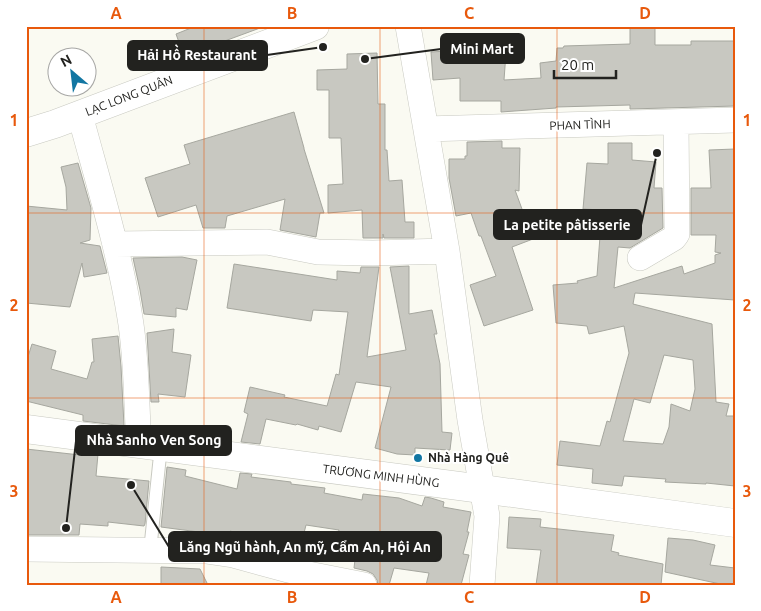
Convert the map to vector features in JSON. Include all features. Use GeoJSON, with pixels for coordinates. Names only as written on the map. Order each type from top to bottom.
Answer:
{"type":"FeatureCollection","features":[{"type":"Feature","properties":{"kind":"street","name":"LẠC LONG QUÂN"},"geometry":{"type":"LineString","coordinates":[[26,133],[80,115],[315,26]]}},
{"type":"Feature","properties":{"kind":"street"},"geometry":{"type":"LineString","coordinates":[[408,26],[447,251],[470,420],[487,516],[482,585]]}},
{"type":"Feature","properties":{"kind":"street"},"geometry":{"type":"LineString","coordinates":[[80,115],[115,244],[126,294],[150,445]]}},
{"type":"Feature","properties":{"kind":"street","name":"PHAN TÌNH"},"geometry":{"type":"LineString","coordinates":[[426,129],[735,120]]}},
{"type":"Feature","properties":{"kind":"street"},"geometry":{"type":"LineString","coordinates":[[640,258],[674,238],[677,234],[676,122]]}},
{"type":"Feature","properties":{"kind":"street"},"geometry":{"type":"LineString","coordinates":[[115,244],[267,242],[318,252],[447,251]]}},
{"type":"Feature","properties":{"kind":"street","name":"TRƯƠNG MINH HÙNG"},"geometry":{"type":"LineString","coordinates":[[26,430],[735,523]]}},
{"type":"Feature","properties":{"kind":"street"},"geometry":{"type":"LineString","coordinates":[[26,549],[206,551],[233,555],[288,570],[364,585]]}},
{"type":"Feature","properties":{"kind":"lane"},"geometry":{"type":"LineString","coordinates":[[150,445],[150,551]]}},
{"type":"Feature","properties":{"kind":"building"},"geometry":{"type":"Polygon","coordinates":[[[196,26],[259,26],[260,28],[184,56],[176,34],[196,26]]]}},
{"type":"Feature","properties":{"kind":"building"},"geometry":{"type":"Polygon","coordinates":[[[630,26],[655,26],[655,45],[691,45],[691,41],[735,41],[735,106],[630,109],[630,105],[556,107],[501,112],[501,101],[460,101],[460,78],[433,80],[431,52],[494,49],[494,52],[506,53],[504,80],[541,78],[540,63],[556,61],[557,48],[563,48],[564,46],[630,44],[630,26]]]}},
{"type":"Feature","properties":{"kind":"building"},"geometry":{"type":"Polygon","coordinates":[[[377,53],[378,104],[385,104],[385,150],[387,150],[389,181],[402,180],[405,222],[414,222],[414,238],[384,238],[383,234],[383,238],[363,238],[362,210],[328,213],[328,185],[343,184],[341,138],[329,138],[329,90],[317,90],[317,70],[347,69],[347,54],[377,53]]]}},
{"type":"Feature","properties":{"kind":"building"},"geometry":{"type":"Polygon","coordinates":[[[294,112],[324,213],[320,213],[316,237],[280,230],[285,199],[227,216],[225,228],[203,228],[196,205],[158,217],[145,178],[190,164],[184,145],[294,112]]]}},
{"type":"Feature","properties":{"kind":"building"},"geometry":{"type":"Polygon","coordinates":[[[502,141],[502,148],[520,148],[519,191],[515,190],[533,239],[512,247],[533,310],[484,326],[470,285],[496,276],[471,213],[456,216],[449,178],[449,159],[465,159],[465,156],[467,156],[467,142],[502,141]]]}},
{"type":"Feature","properties":{"kind":"building"},"geometry":{"type":"Polygon","coordinates":[[[608,143],[632,143],[632,160],[656,162],[654,188],[662,188],[663,228],[630,248],[618,247],[614,288],[682,266],[684,274],[715,263],[715,255],[721,253],[715,252],[716,235],[691,235],[691,188],[711,188],[709,150],[735,149],[735,300],[635,293],[633,304],[712,324],[716,402],[729,404],[726,416],[735,416],[735,486],[665,482],[666,479],[624,476],[622,486],[592,483],[593,469],[557,465],[560,441],[600,446],[607,421],[610,422],[629,353],[624,326],[589,334],[587,326],[556,323],[553,285],[578,283],[577,281],[597,276],[602,210],[583,209],[587,163],[608,164],[608,143]],[[664,355],[650,403],[634,399],[623,441],[663,444],[669,427],[671,404],[690,411],[695,389],[693,360],[664,355]]]}},
{"type":"Feature","properties":{"kind":"building"},"geometry":{"type":"Polygon","coordinates":[[[78,163],[91,208],[90,240],[80,243],[100,246],[107,273],[84,277],[82,263],[70,307],[26,303],[26,206],[67,210],[66,187],[61,167],[78,163]]]}},
{"type":"Feature","properties":{"kind":"building"},"geometry":{"type":"Polygon","coordinates":[[[182,257],[197,260],[187,310],[176,308],[176,317],[144,314],[133,258],[182,257]]]}},
{"type":"Feature","properties":{"kind":"building"},"geometry":{"type":"Polygon","coordinates":[[[234,264],[337,280],[337,271],[360,273],[361,267],[379,267],[367,357],[406,350],[390,267],[409,266],[409,314],[432,310],[437,334],[434,334],[440,364],[442,432],[452,433],[450,450],[415,448],[415,455],[397,454],[375,448],[391,387],[356,382],[341,432],[319,426],[318,430],[297,424],[266,419],[260,444],[241,442],[248,414],[244,412],[250,387],[285,395],[284,397],[327,406],[336,374],[339,375],[348,312],[313,310],[311,321],[227,308],[234,264]]]}},
{"type":"Feature","properties":{"kind":"building"},"geometry":{"type":"Polygon","coordinates":[[[174,329],[172,352],[191,355],[185,397],[158,394],[159,402],[151,402],[147,333],[174,329]]]}},
{"type":"Feature","properties":{"kind":"building"},"geometry":{"type":"Polygon","coordinates":[[[118,336],[124,426],[83,421],[83,415],[26,401],[26,363],[32,344],[56,351],[51,369],[87,379],[92,362],[94,362],[92,339],[118,336]]]}},
{"type":"Feature","properties":{"kind":"building"},"geometry":{"type":"Polygon","coordinates":[[[26,449],[80,455],[80,452],[98,454],[96,476],[149,481],[144,526],[108,522],[108,526],[80,524],[79,535],[26,535],[26,449]]]}},
{"type":"Feature","properties":{"kind":"building"},"geometry":{"type":"Polygon","coordinates":[[[167,467],[186,470],[185,476],[237,489],[240,473],[252,474],[251,477],[325,488],[324,493],[362,500],[363,494],[399,498],[422,506],[425,497],[431,498],[444,502],[443,507],[471,512],[467,532],[469,532],[463,554],[469,555],[461,585],[426,585],[429,573],[394,568],[389,585],[378,585],[373,574],[354,568],[357,543],[337,539],[339,530],[306,525],[303,537],[300,536],[297,544],[230,531],[229,536],[161,527],[167,467]]]}},
{"type":"Feature","properties":{"kind":"building"},"geometry":{"type":"Polygon","coordinates":[[[509,517],[541,519],[540,527],[614,535],[611,551],[619,553],[618,555],[663,564],[661,585],[536,585],[541,550],[507,548],[509,517]]]}},
{"type":"Feature","properties":{"kind":"building"},"geometry":{"type":"Polygon","coordinates":[[[668,538],[693,540],[715,545],[710,565],[735,568],[735,585],[725,585],[665,572],[668,538]]]}},
{"type":"Feature","properties":{"kind":"building"},"geometry":{"type":"Polygon","coordinates":[[[161,567],[200,569],[208,585],[161,585],[161,567]]]}},
{"type":"Feature","properties":{"kind":"place","name":"Hải Hồ Restaurant"},"geometry":{"type":"Point","coordinates":[323,47]}},
{"type":"Feature","properties":{"kind":"place","name":"Mini Mart"},"geometry":{"type":"Point","coordinates":[365,59]}},
{"type":"Feature","properties":{"kind":"place","name":"La petite pâtisserie"},"geometry":{"type":"Point","coordinates":[657,153]}},
{"type":"Feature","properties":{"kind":"place","name":"Nhà Hàng Quê"},"geometry":{"type":"Point","coordinates":[418,458]}},
{"type":"Feature","properties":{"kind":"place","name":"Lăng Ngũ hành, An mỹ, Cẩm An, Hội An"},"geometry":{"type":"Point","coordinates":[131,485]}},
{"type":"Feature","properties":{"kind":"place","name":"Nhà Sanho Ven Song"},"geometry":{"type":"Point","coordinates":[66,528]}}]}
